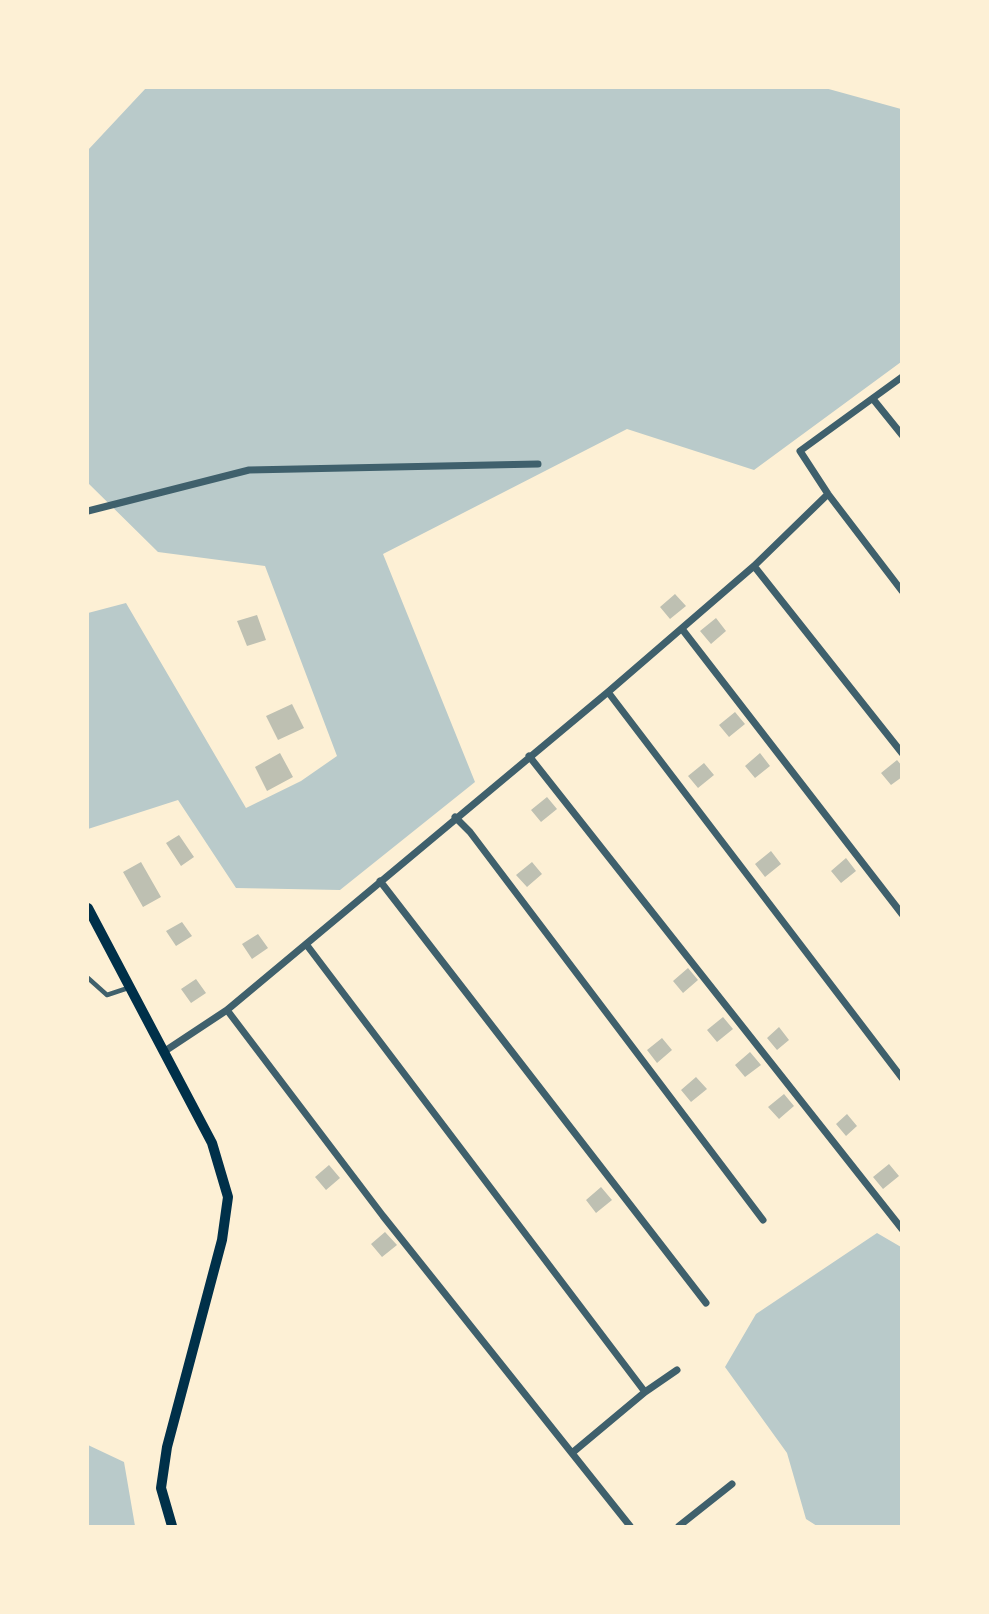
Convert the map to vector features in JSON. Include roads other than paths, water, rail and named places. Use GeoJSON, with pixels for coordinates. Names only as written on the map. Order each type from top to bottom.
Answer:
{"type":"FeatureCollection","features":[{"type":"Feature","properties":{"kind":"main road"},"geometry":{"type":"LineString","coordinates":[[88,908],[132,986],[212,1143],[228,1197],[222,1240],[167,1447],[161,1488],[172,1527]]}},
{"type":"Feature","properties":{"kind":"street"},"geometry":{"type":"LineString","coordinates":[[901,377],[800,451],[828,494],[901,592]]}},
{"type":"Feature","properties":{"kind":"street"},"geometry":{"type":"LineString","coordinates":[[873,399],[901,435]]}},
{"type":"Feature","properties":{"kind":"street"},"geometry":{"type":"LineString","coordinates":[[88,511],[249,470],[538,464]]}},
{"type":"Feature","properties":{"kind":"street"},"geometry":{"type":"LineString","coordinates":[[166,1051],[227,1010],[528,755],[608,692],[754,566],[828,494]]}},
{"type":"Feature","properties":{"kind":"street"},"geometry":{"type":"LineString","coordinates":[[754,566],[901,753]]}},
{"type":"Feature","properties":{"kind":"street"},"geometry":{"type":"LineString","coordinates":[[682,629],[901,914]]}},
{"type":"Feature","properties":{"kind":"street"},"geometry":{"type":"LineString","coordinates":[[608,692],[901,1078]]}},
{"type":"Feature","properties":{"kind":"street"},"geometry":{"type":"LineString","coordinates":[[528,755],[901,1229]]}},
{"type":"Feature","properties":{"kind":"street"},"geometry":{"type":"LineString","coordinates":[[455,817],[470,832],[764,1220]]}},
{"type":"Feature","properties":{"kind":"street"},"geometry":{"type":"LineString","coordinates":[[380,881],[706,1303]]}},
{"type":"Feature","properties":{"kind":"street"},"geometry":{"type":"LineString","coordinates":[[306,944],[645,1392]]}},
{"type":"Feature","properties":{"kind":"street"},"geometry":{"type":"LineString","coordinates":[[227,1010],[383,1216],[630,1527]]}},
{"type":"Feature","properties":{"kind":"street"},"geometry":{"type":"LineString","coordinates":[[572,1453],[645,1392],[677,1370]]}},
{"type":"Feature","properties":{"kind":"street"},"geometry":{"type":"LineString","coordinates":[[679,1527],[732,1484]]}},
{"type":"Feature","properties":{"kind":"lane"},"geometry":{"type":"LineString","coordinates":[[88,978],[107,995],[132,986]]}}]}
